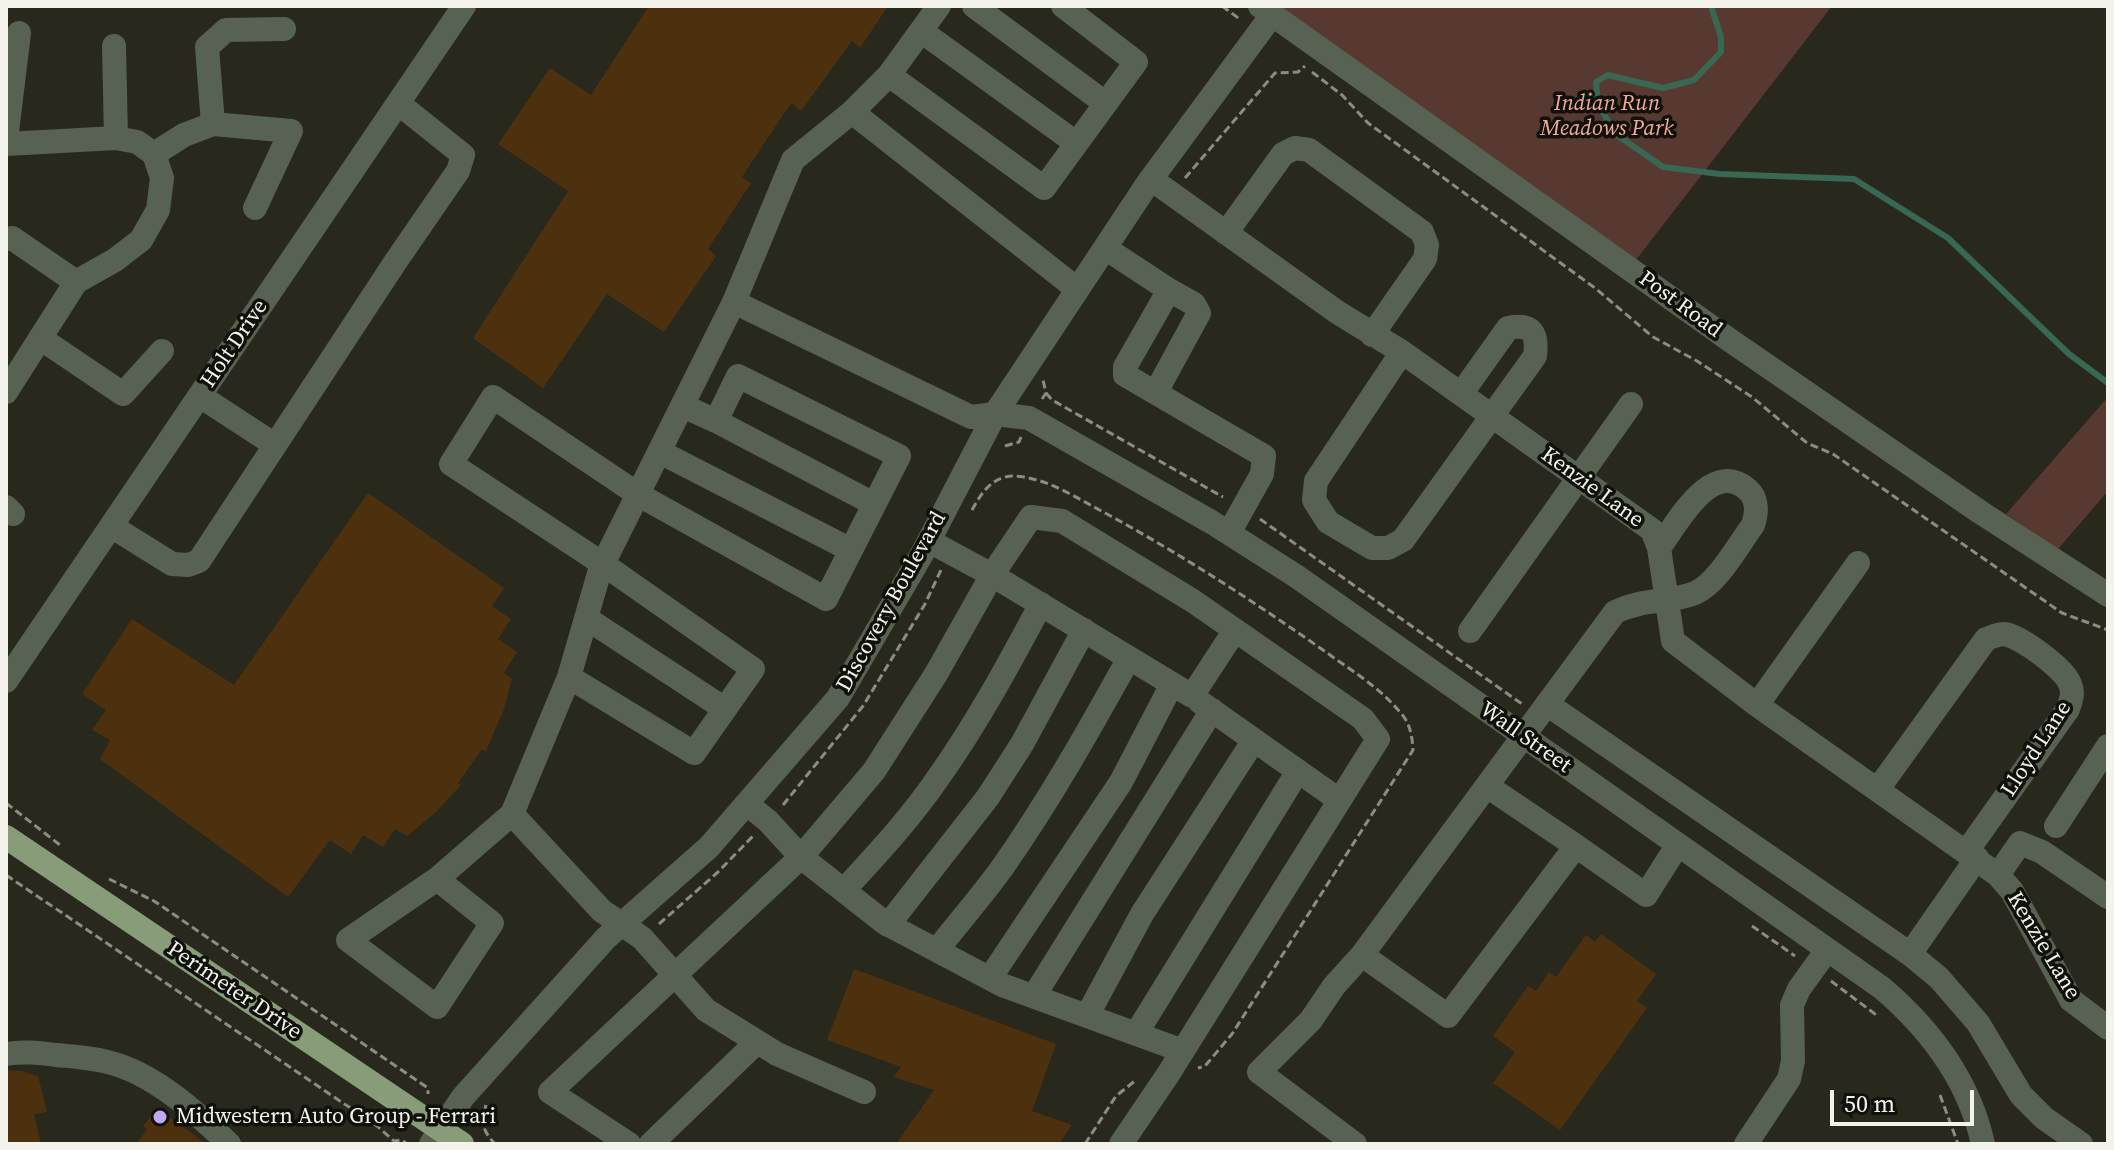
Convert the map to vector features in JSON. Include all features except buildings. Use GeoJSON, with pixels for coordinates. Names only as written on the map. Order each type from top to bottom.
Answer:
{"type":"FeatureCollection","features":[{"type":"Feature","properties":{"kind":"main road","name":"Perimeter Drive"},"geometry":{"type":"LineString","coordinates":[[6,837],[462,1144]]}},
{"type":"Feature","properties":{"kind":"street","name":"Holt Drive"},"geometry":{"type":"LineString","coordinates":[[6,681],[464,6]]}},
{"type":"Feature","properties":{"kind":"street"},"geometry":{"type":"LineString","coordinates":[[437,879],[492,923],[437,1007],[348,940],[437,879],[512,814],[569,677],[603,564],[734,302],[793,160],[852,112],[889,75],[939,6]]}},
{"type":"Feature","properties":{"kind":"street"},"geometry":{"type":"LineString","coordinates":[[974,6],[1105,103]]}},
{"type":"Feature","properties":{"kind":"street"},"geometry":{"type":"LineString","coordinates":[[889,75],[1044,188],[1136,62],[1063,6]]}},
{"type":"Feature","properties":{"kind":"street","name":"Discovery Boulevard"},"geometry":{"type":"LineString","coordinates":[[440,1130],[463,1097],[622,924],[709,847],[838,698],[929,541],[995,414],[1151,179],[1263,18]]}},
{"type":"Feature","properties":{"kind":"street","name":"Post Road"},"geometry":{"type":"LineString","coordinates":[[1263,18],[1980,512],[2108,595]]}},
{"type":"Feature","properties":{"kind":"street"},"geometry":{"type":"LineString","coordinates":[[213,124],[207,47],[226,30],[284,29]]}},
{"type":"Feature","properties":{"kind":"street"},"geometry":{"type":"LineString","coordinates":[[921,31],[1076,143]]}},
{"type":"Feature","properties":{"kind":"street"},"geometry":{"type":"LineString","coordinates":[[6,392],[76,282],[115,260],[141,240],[158,210],[162,178],[154,154],[137,142],[116,138],[6,142],[19,33]]}},
{"type":"Feature","properties":{"kind":"street"},"geometry":{"type":"LineString","coordinates":[[114,46],[116,138]]}},
{"type":"Feature","properties":{"kind":"street"},"geometry":{"type":"LineString","coordinates":[[111,526],[172,564],[188,565],[199,561],[458,171],[463,155],[398,103]]}},
{"type":"Feature","properties":{"kind":"street"},"geometry":{"type":"LineString","coordinates":[[852,112],[1077,289]]}},
{"type":"Feature","properties":{"kind":"street"},"geometry":{"type":"LineString","coordinates":[[154,154],[184,135],[213,124],[291,131],[255,208]]}},
{"type":"Feature","properties":{"kind":"street"},"geometry":{"type":"LineString","coordinates":[[1226,233],[1283,154],[1295,148],[1309,150],[1422,232],[1427,245],[1425,259],[1372,335]]}},
{"type":"Feature","properties":{"kind":"street","name":"Kenzie Lane"},"geometry":{"type":"LineString","coordinates":[[1151,179],[1652,530],[1659,548],[1673,641],[1757,705],[1998,875],[2012,891],[2071,1000],[2108,1028]]}},
{"type":"Feature","properties":{"kind":"street"},"geometry":{"type":"LineString","coordinates":[[6,239],[12,238],[76,282]]}},
{"type":"Feature","properties":{"kind":"street"},"geometry":{"type":"LineString","coordinates":[[1105,248],[1194,304],[1199,313],[1156,392]]}},
{"type":"Feature","properties":{"kind":"street"},"geometry":{"type":"LineString","coordinates":[[1169,290],[1125,367],[1125,375],[1264,456],[1262,474],[1229,533]]}},
{"type":"Feature","properties":{"kind":"street","name":"Wall Street"},"geometry":{"type":"LineString","coordinates":[[734,302],[971,417],[995,414],[1029,418],[1229,533],[1296,576],[1677,846],[1820,959],[1882,988],[1934,1039],[1972,1108],[1983,1144]]}},
{"type":"Feature","properties":{"kind":"street"},"geometry":{"type":"LineString","coordinates":[[1402,352],[1316,481],[1314,500],[1328,522],[1372,548],[1388,548],[1403,540],[1535,356],[1537,341],[1531,330],[1521,325],[1508,328],[1461,394]]}},
{"type":"Feature","properties":{"kind":"street"},"geometry":{"type":"LineString","coordinates":[[40,338],[123,394],[162,351]]}},
{"type":"Feature","properties":{"kind":"street"},"geometry":{"type":"LineString","coordinates":[[569,677],[694,753],[753,669],[603,564],[451,464],[493,397],[639,495],[826,599],[899,456],[738,376],[716,421]]}},
{"type":"Feature","properties":{"kind":"street"},"geometry":{"type":"LineString","coordinates":[[200,396],[275,445]]}},
{"type":"Feature","properties":{"kind":"street"},"geometry":{"type":"LineString","coordinates":[[1470,631],[1631,404]]}},
{"type":"Feature","properties":{"kind":"street"},"geometry":{"type":"LineString","coordinates":[[683,406],[874,504]]}},
{"type":"Feature","properties":{"kind":"street"},"geometry":{"type":"LineString","coordinates":[[660,452],[851,550]]}},
{"type":"Feature","properties":{"kind":"street"},"geometry":{"type":"LineString","coordinates":[[1355,1144],[1259,1072],[1311,1020],[1334,986],[1362,955],[1615,612],[1634,603],[1694,593],[1708,586],[1753,525],[1757,514],[1755,502],[1748,490],[1734,483],[1717,482],[1702,491],[1659,548]]}},
{"type":"Feature","properties":{"kind":"street"},"geometry":{"type":"LineString","coordinates":[[629,1144],[550,1092],[801,857],[874,771],[936,674],[992,575],[1031,517],[1062,521],[1193,601],[1363,719],[1378,739],[1183,1051],[1121,1144]]}},
{"type":"Feature","properties":{"kind":"street"},"geometry":{"type":"LineString","coordinates":[[929,541],[992,575],[1192,696],[1339,800]]}},
{"type":"Feature","properties":{"kind":"street"},"geometry":{"type":"LineString","coordinates":[[1757,705],[1858,563]]}},
{"type":"Feature","properties":{"kind":"street"},"geometry":{"type":"LineString","coordinates":[[844,890],[903,825],[938,779],[990,698],[1041,604]]}},
{"type":"Feature","properties":{"kind":"street"},"geometry":{"type":"LineString","coordinates":[[586,618],[725,709]]}},
{"type":"Feature","properties":{"kind":"street"},"geometry":{"type":"LineString","coordinates":[[888,925],[988,797],[1022,744],[1084,630]]}},
{"type":"Feature","properties":{"kind":"street"},"geometry":{"type":"LineString","coordinates":[[1034,996],[1192,696],[1235,630]]}},
{"type":"Feature","properties":{"kind":"street","name":"Lloyd Lane"},"geometry":{"type":"LineString","coordinates":[[1878,789],[1986,639],[2006,634],[2017,638],[2057,666],[2071,685],[2073,696],[2068,709],[1972,855]]}},
{"type":"Feature","properties":{"kind":"street"},"geometry":{"type":"LineString","coordinates":[[937,950],[1000,870],[1032,822],[1071,762],[1129,658]]}},
{"type":"Feature","properties":{"kind":"street"},"geometry":{"type":"LineString","coordinates":[[990,978],[1121,782],[1192,696]]}},
{"type":"Feature","properties":{"kind":"street"},"geometry":{"type":"LineString","coordinates":[[1547,704],[1910,954],[1939,978],[1978,1023],[2021,1095],[2044,1118],[2081,1144]]}},
{"type":"Feature","properties":{"kind":"street"},"geometry":{"type":"LineString","coordinates":[[1087,1016],[1142,914],[1254,740]]}},
{"type":"Feature","properties":{"kind":"street"},"geometry":{"type":"LineString","coordinates":[[2056,826],[2108,746]]}},
{"type":"Feature","properties":{"kind":"street"},"geometry":{"type":"LineString","coordinates":[[1136,1034],[1298,771]]}},
{"type":"Feature","properties":{"kind":"street"},"geometry":{"type":"LineString","coordinates":[[1487,786],[1646,895],[1677,846]]}},
{"type":"Feature","properties":{"kind":"street"},"geometry":{"type":"LineString","coordinates":[[747,804],[768,821],[801,857],[888,925],[990,978],[1183,1051]]}},
{"type":"Feature","properties":{"kind":"street"},"geometry":{"type":"LineString","coordinates":[[512,814],[602,911],[642,938],[706,1010],[777,1054],[864,1092]]}},
{"type":"Feature","properties":{"kind":"street"},"geometry":{"type":"LineString","coordinates":[[1998,875],[2020,843],[2042,852],[2108,897]]}},
{"type":"Feature","properties":{"kind":"street"},"geometry":{"type":"LineString","coordinates":[[1362,955],[1448,1016],[1576,846]]}},
{"type":"Feature","properties":{"kind":"street"},"geometry":{"type":"LineString","coordinates":[[1910,954],[1972,855]]}},
{"type":"Feature","properties":{"kind":"street"},"geometry":{"type":"LineString","coordinates":[[1746,1144],[1789,1079],[1793,1061],[1792,1005],[1820,959]]}},
{"type":"Feature","properties":{"kind":"street"},"geometry":{"type":"LineString","coordinates":[[651,1144],[757,1042]]}},
{"type":"Feature","properties":{"kind":"street"},"geometry":{"type":"LineString","coordinates":[[6,1054],[75,1056],[117,1064],[147,1078],[198,1114],[229,1144]]}},
{"type":"Feature","properties":{"kind":"path"},"geometry":{"type":"LineString","coordinates":[[1222,6],[1263,18]]}},
{"type":"Feature","properties":{"kind":"path"},"geometry":{"type":"LineString","coordinates":[[1305,66],[1342,95],[1368,123],[1595,288],[1653,337],[1752,397],[1807,443],[1833,454],[2062,613],[2108,630]]}},
{"type":"Feature","properties":{"kind":"path"},"geometry":{"type":"LineString","coordinates":[[6,803],[67,851]]}},
{"type":"Feature","properties":{"kind":"path"},"geometry":{"type":"LineString","coordinates":[[6,875],[377,1126],[394,1143],[402,1140],[407,1144]]}},
{"type":"Feature","properties":{"kind":"path"},"geometry":{"type":"LineString","coordinates":[[104,876],[154,901],[428,1088],[428,1101],[440,1130]]}},
{"type":"Feature","properties":{"kind":"path"},"geometry":{"type":"LineString","coordinates":[[1748,922],[1820,959],[1885,1021]]}},
{"type":"Feature","properties":{"kind":"path"},"geometry":{"type":"LineString","coordinates":[[1939,1092],[1958,1144]]}},
{"type":"Feature","properties":{"kind":"green space","name":"Indian Run Meadows Park"},"geometry":{"type":"Polygon","coordinates":[[[1266,6],[1832,6],[1629,269],[1266,6]]]}},
{"type":"Feature","properties":{"kind":"green space"},"geometry":{"type":"Polygon","coordinates":[[[2108,397],[2108,491],[2058,549],[2006,514],[2108,397]]]}},
{"type":"Feature","properties":{"kind":"waterway"},"geometry":{"type":"LineString","coordinates":[[1711,6],[1721,37],[1721,52],[1694,80],[1663,88],[1608,75],[1596,82],[1598,105],[1617,135],[1663,167],[1720,174],[1854,179],[1948,238],[2069,354],[2108,383]]}},
{"type":"Feature","properties":{"kind":"place","name":"Midwestern Auto Group - Ferrari"},"geometry":{"type":"Point","coordinates":[160,1117]}}]}
